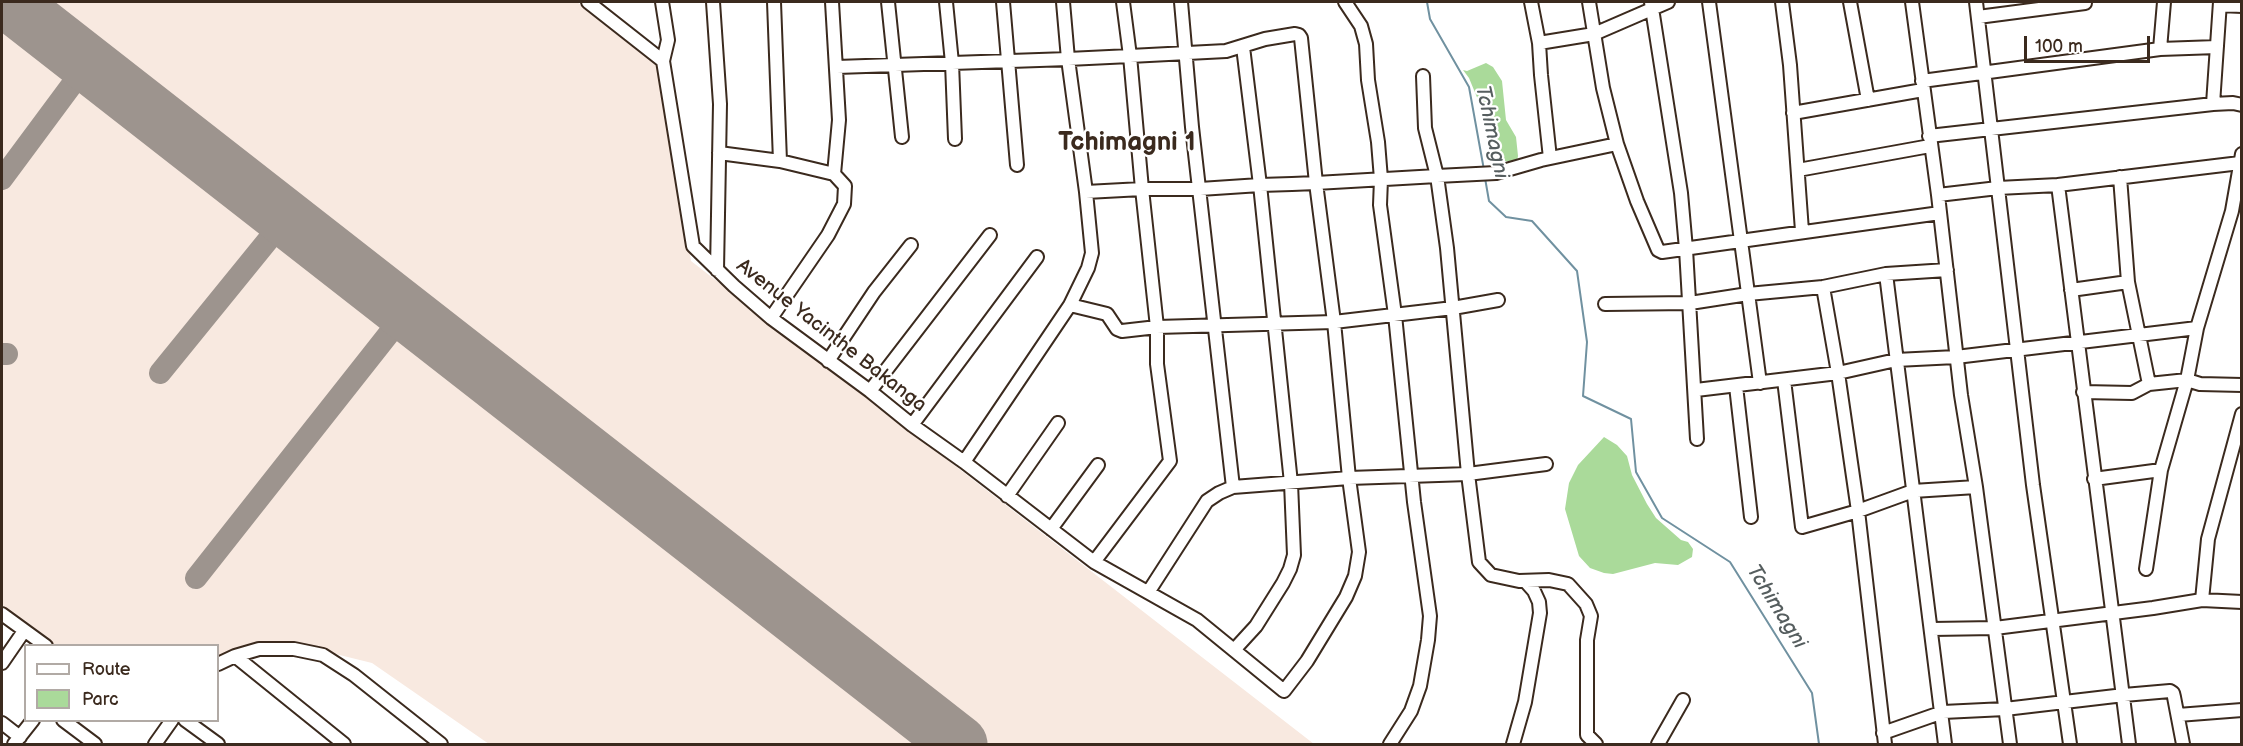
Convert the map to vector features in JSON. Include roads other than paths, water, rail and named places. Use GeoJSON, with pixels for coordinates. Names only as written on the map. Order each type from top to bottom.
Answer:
{"type":"FeatureCollection","features":[{"type":"Feature","properties":{"kind":"street"},"geometry":{"type":"LineString","coordinates":[[588,2],[663,61],[668,40],[662,2]]}},
{"type":"Feature","properties":{"kind":"street"},"geometry":{"type":"LineString","coordinates":[[713,2],[720,104],[717,270]]}},
{"type":"Feature","properties":{"kind":"street"},"geometry":{"type":"LineString","coordinates":[[774,2],[780,161]]}},
{"type":"Feature","properties":{"kind":"street"},"geometry":{"type":"LineString","coordinates":[[832,2],[839,120],[834,174]]}},
{"type":"Feature","properties":{"kind":"street"},"geometry":{"type":"LineString","coordinates":[[888,2],[902,136]]}},
{"type":"Feature","properties":{"kind":"street"},"geometry":{"type":"LineString","coordinates":[[946,2],[952,63],[955,139]]}},
{"type":"Feature","properties":{"kind":"street"},"geometry":{"type":"LineString","coordinates":[[1003,2],[1017,165]]}},
{"type":"Feature","properties":{"kind":"street"},"geometry":{"type":"LineString","coordinates":[[964,462],[1070,305],[1088,268],[1092,253],[1063,2]]}},
{"type":"Feature","properties":{"kind":"street"},"geometry":{"type":"LineString","coordinates":[[1094,562],[1170,461],[1157,364],[1157,327],[1123,2]]}},
{"type":"Feature","properties":{"kind":"street"},"geometry":{"type":"LineString","coordinates":[[1181,2],[1192,127],[1233,487]]}},
{"type":"Feature","properties":{"kind":"street"},"geometry":{"type":"LineString","coordinates":[[1345,2],[1360,26],[1366,44],[1381,179],[1380,205],[1395,315],[1411,475],[1430,616],[1420,686],[1411,711],[1390,744]]}},
{"type":"Feature","properties":{"kind":"street"},"geometry":{"type":"LineString","coordinates":[[1531,2],[1539,43],[1551,158]]}},
{"type":"Feature","properties":{"kind":"street"},"geometry":{"type":"LineString","coordinates":[[1588,2],[1617,144],[1636,201],[1655,245],[1662,252],[1940,213]]}},
{"type":"Feature","properties":{"kind":"street"},"geometry":{"type":"LineString","coordinates":[[1539,43],[1594,34],[1652,5],[1668,2]]}},
{"type":"Feature","properties":{"kind":"street"},"geometry":{"type":"LineString","coordinates":[[1709,2],[1760,383]]}},
{"type":"Feature","properties":{"kind":"street"},"geometry":{"type":"LineString","coordinates":[[1782,2],[1802,231]]}},
{"type":"Feature","properties":{"kind":"street"},"geometry":{"type":"LineString","coordinates":[[1850,2],[1868,100]]}},
{"type":"Feature","properties":{"kind":"street"},"geometry":{"type":"LineString","coordinates":[[1912,2],[1938,195],[1956,357],[1976,487],[2010,744]]}},
{"type":"Feature","properties":{"kind":"street"},"geometry":{"type":"LineString","coordinates":[[1976,2],[2033,485],[2070,744]]}},
{"type":"Feature","properties":{"kind":"street"},"geometry":{"type":"LineString","coordinates":[[2160,49],[2164,2]]}},
{"type":"Feature","properties":{"kind":"street"},"geometry":{"type":"LineString","coordinates":[[1978,17],[2030,6],[2085,3]]}},
{"type":"Feature","properties":{"kind":"street"},"geometry":{"type":"LineString","coordinates":[[2213,104],[2220,3],[2241,6]]}},
{"type":"Feature","properties":{"kind":"street"},"geometry":{"type":"LineString","coordinates":[[1652,5],[1681,193],[1696,390],[1697,439]]}},
{"type":"Feature","properties":{"kind":"street"},"geometry":{"type":"LineString","coordinates":[[837,67],[1226,51],[1265,39],[1299,35],[1334,322],[1349,478],[1359,552],[1355,576],[1329,626],[1307,661],[1284,691],[1197,620],[1149,591],[1207,501],[1218,493],[1233,487],[1349,478],[1468,474],[1546,464]]}},
{"type":"Feature","properties":{"kind":"street"},"geometry":{"type":"LineString","coordinates":[[1234,650],[1256,626],[1290,569],[1294,555],[1291,483],[1243,46]]}},
{"type":"Feature","properties":{"kind":"street"},"geometry":{"type":"LineString","coordinates":[[1793,113],[1868,100],[1923,85],[1986,74],[2160,49],[2217,47]]}},
{"type":"Feature","properties":{"kind":"street","name":"Avenue Yacinthe Bakanga"},"geometry":{"type":"LineString","coordinates":[[663,61],[693,246],[771,318],[912,425],[1094,562],[1149,591]]}},
{"type":"Feature","properties":{"kind":"street"},"geometry":{"type":"LineString","coordinates":[[1423,76],[1425,128],[1437,176],[1479,562],[1491,575],[1526,582],[1549,580],[1568,584],[1586,604],[1591,616],[1587,640],[1587,735],[1596,744]]}},
{"type":"Feature","properties":{"kind":"street"},"geometry":{"type":"LineString","coordinates":[[1798,170],[1929,141],[1991,130],[2213,104],[2241,105]]}},
{"type":"Feature","properties":{"kind":"street"},"geometry":{"type":"LineString","coordinates":[[1086,192],[1200,189],[1496,174],[1551,158],[1617,144]]}},
{"type":"Feature","properties":{"kind":"street"},"geometry":{"type":"LineString","coordinates":[[719,153],[780,161],[834,174],[845,186],[844,204],[828,236],[771,318]]}},
{"type":"Feature","properties":{"kind":"street"},"geometry":{"type":"LineString","coordinates":[[1938,195],[1998,188],[2058,185],[2240,159],[2232,211],[2197,328],[2187,380],[2161,470],[2146,569]]}},
{"type":"Feature","properties":{"kind":"street"},"geometry":{"type":"LineString","coordinates":[[2120,177],[2128,282],[2149,384]]}},
{"type":"Feature","properties":{"kind":"street"},"geometry":{"type":"LineString","coordinates":[[2058,185],[2129,744]]}},
{"type":"Feature","properties":{"kind":"street"},"geometry":{"type":"LineString","coordinates":[[870,391],[990,235]]}},
{"type":"Feature","properties":{"kind":"street"},"geometry":{"type":"LineString","coordinates":[[828,361],[874,292],[911,245]]}},
{"type":"Feature","properties":{"kind":"street"},"geometry":{"type":"LineString","coordinates":[[912,425],[1037,257]]}},
{"type":"Feature","properties":{"kind":"street"},"geometry":{"type":"LineString","coordinates":[[1605,304],[1690,303],[1748,294],[1823,287],[1886,274],[1947,270]]}},
{"type":"Feature","properties":{"kind":"street"},"geometry":{"type":"LineString","coordinates":[[1886,274],[1943,712],[1945,744]]}},
{"type":"Feature","properties":{"kind":"street"},"geometry":{"type":"LineString","coordinates":[[2071,290],[2128,282]]}},
{"type":"Feature","properties":{"kind":"street"},"geometry":{"type":"LineString","coordinates":[[1823,287],[1839,373],[1858,511],[1884,739],[1943,712],[2005,709],[2124,695],[2173,693],[2183,744]]}},
{"type":"Feature","properties":{"kind":"street"},"geometry":{"type":"LineString","coordinates":[[1070,305],[1107,314],[1117,329],[1122,331],[1157,327],[1334,322],[1453,308],[1498,300]]}},
{"type":"Feature","properties":{"kind":"street"},"geometry":{"type":"LineString","coordinates":[[1696,390],[1839,373],[1896,360],[1956,357],[2197,328]]}},
{"type":"Feature","properties":{"kind":"street"},"geometry":{"type":"LineString","coordinates":[[1784,380],[1802,527],[1858,511],[1913,491],[1976,487]]}},
{"type":"Feature","properties":{"kind":"street"},"geometry":{"type":"LineString","coordinates":[[2083,393],[2133,393],[2149,384],[2187,380],[2200,384],[2241,385]]}},
{"type":"Feature","properties":{"kind":"street"},"geometry":{"type":"LineString","coordinates":[[1736,386],[1751,517]]}},
{"type":"Feature","properties":{"kind":"street"},"geometry":{"type":"LineString","coordinates":[[2202,600],[2208,539],[2241,414]]}},
{"type":"Feature","properties":{"kind":"street"},"geometry":{"type":"LineString","coordinates":[[1007,496],[1058,423]]}},
{"type":"Feature","properties":{"kind":"street"},"geometry":{"type":"LineString","coordinates":[[1051,529],[1098,465]]}},
{"type":"Feature","properties":{"kind":"street"},"geometry":{"type":"LineString","coordinates":[[2094,479],[2161,470]]}},
{"type":"Feature","properties":{"kind":"street"},"geometry":{"type":"LineString","coordinates":[[1513,744],[1525,702],[1540,613],[1539,602],[1534,591],[1526,582]]}},
{"type":"Feature","properties":{"kind":"street"},"geometry":{"type":"LineString","coordinates":[[1932,629],[1995,628],[2202,600],[2241,602]]}},
{"type":"Feature","properties":{"kind":"street"},"geometry":{"type":"LineString","coordinates":[[2,614],[44,644]]}},
{"type":"Feature","properties":{"kind":"street"},"geometry":{"type":"LineString","coordinates":[[2,663],[24,631]]}},
{"type":"Feature","properties":{"kind":"street"},"geometry":{"type":"LineString","coordinates":[[219,664],[254,650],[282,648],[323,655],[354,675],[441,744]]}},
{"type":"Feature","properties":{"kind":"street"},"geometry":{"type":"LineString","coordinates":[[235,656],[344,744]]}},
{"type":"Feature","properties":{"kind":"street"},"geometry":{"type":"LineString","coordinates":[[1658,744],[1683,700]]}},
{"type":"Feature","properties":{"kind":"street"},"geometry":{"type":"LineString","coordinates":[[2178,714],[2241,710]]}},
{"type":"Feature","properties":{"kind":"street"},"geometry":{"type":"LineString","coordinates":[[2,723],[17,741],[31,722]]}},
{"type":"Feature","properties":{"kind":"street"},"geometry":{"type":"LineString","coordinates":[[65,722],[90,743]]}},
{"type":"Feature","properties":{"kind":"street"},"geometry":{"type":"LineString","coordinates":[[155,744],[171,722]]}},
{"type":"Feature","properties":{"kind":"street"},"geometry":{"type":"LineString","coordinates":[[188,722],[218,744]]}},
{"type":"Feature","properties":{"kind":"waterway","name":"Tchimagni"},"geometry":{"type":"LineString","coordinates":[[1427,2],[1430,19],[1469,87],[1484,170]]}},
{"type":"Feature","properties":{"kind":"waterway","name":"Tchimagni"},"geometry":{"type":"LineString","coordinates":[[1485,178],[1489,201],[1506,217],[1532,221],[1577,271],[1587,342],[1583,396],[1631,419],[1636,472],[1662,518],[1730,562],[1812,693],[1819,744]]}},
{"type":"Feature","properties":{"kind":"district","name":"Tchimagni 1"},"geometry":{"type":"Point","coordinates":[1127,143]}}]}
